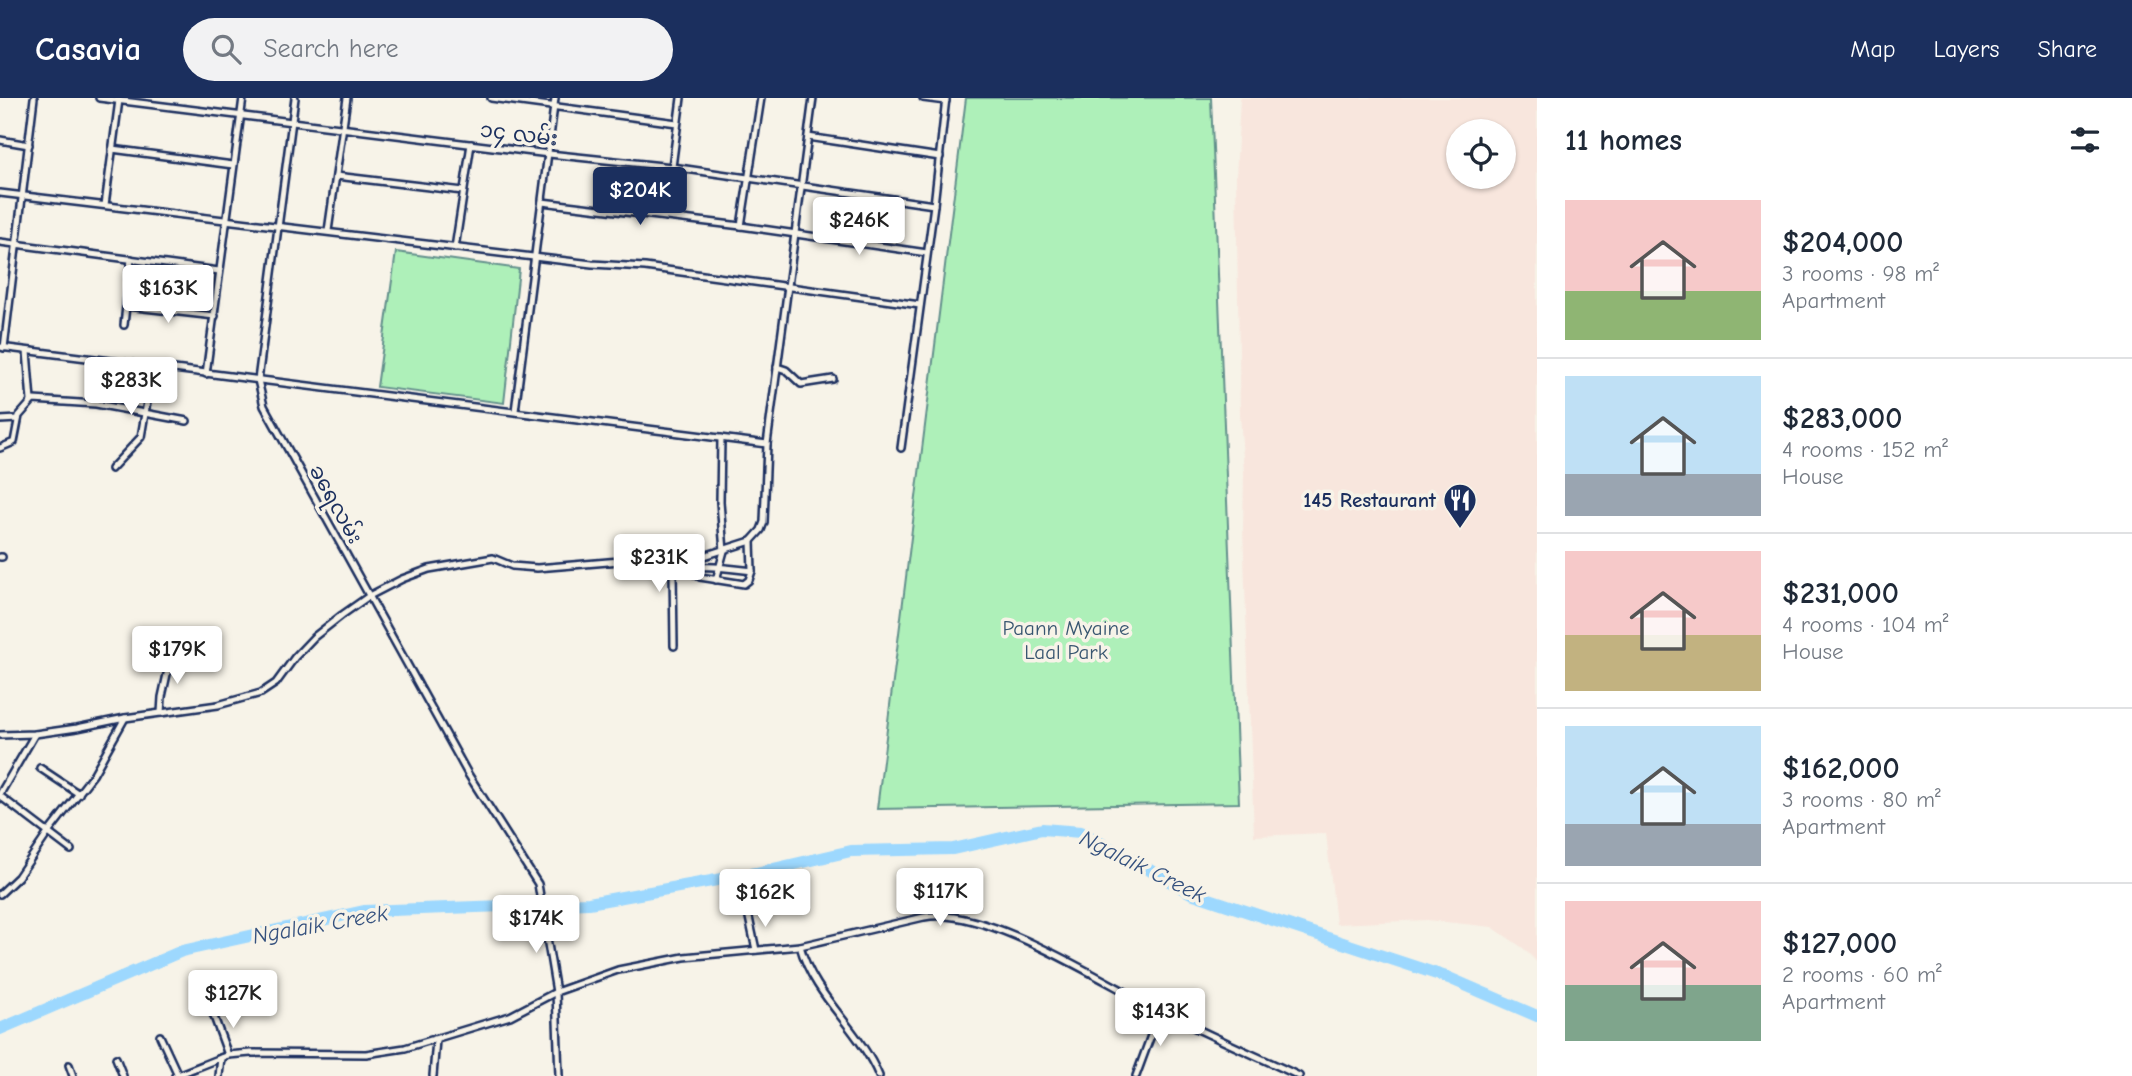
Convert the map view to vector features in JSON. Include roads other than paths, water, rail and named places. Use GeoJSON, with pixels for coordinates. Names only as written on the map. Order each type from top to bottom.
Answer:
{"type":"FeatureCollection","features":[{"type":"Feature","properties":{"kind":"street"},"geometry":{"type":"LineString","coordinates":[[34,98],[2,348],[767,444]]}},
{"type":"Feature","properties":{"kind":"street","name":"၁၄ လမ်း"},"geometry":{"type":"LineString","coordinates":[[99,98],[672,167],[934,205]]}},
{"type":"Feature","properties":{"kind":"street"},"geometry":{"type":"LineString","coordinates":[[206,374],[243,98]]}},
{"type":"Feature","properties":{"kind":"street","name":"ခရေလမ်း"},"geometry":{"type":"LineString","coordinates":[[295,98],[258,380],[264,406],[468,774],[538,884],[556,992]]}},
{"type":"Feature","properties":{"kind":"street"},"geometry":{"type":"LineString","coordinates":[[327,231],[347,98]]}},
{"type":"Feature","properties":{"kind":"street"},"geometry":{"type":"LineString","coordinates":[[491,98],[677,123]]}},
{"type":"Feature","properties":{"kind":"street"},"geometry":{"type":"LineString","coordinates":[[515,411],[555,98]]}},
{"type":"Feature","properties":{"kind":"street"},"geometry":{"type":"LineString","coordinates":[[672,167],[681,98]]}},
{"type":"Feature","properties":{"kind":"street"},"geometry":{"type":"LineString","coordinates":[[741,226],[761,98]]}},
{"type":"Feature","properties":{"kind":"street"},"geometry":{"type":"LineString","coordinates":[[674,646],[674,570],[751,541],[764,522],[767,444],[813,98]]}},
{"type":"Feature","properties":{"kind":"street"},"geometry":{"type":"LineString","coordinates":[[901,448],[946,99],[923,98]]}},
{"type":"Feature","properties":{"kind":"street"},"geometry":{"type":"LineString","coordinates":[[105,205],[119,100]]}},
{"type":"Feature","properties":{"kind":"street"},"geometry":{"type":"LineString","coordinates":[[808,137],[940,157]]}},
{"type":"Feature","properties":{"kind":"street"},"geometry":{"type":"LineString","coordinates":[[0,140],[29,145]]}},
{"type":"Feature","properties":{"kind":"street"},"geometry":{"type":"LineString","coordinates":[[455,248],[471,144]]}},
{"type":"Feature","properties":{"kind":"street"},"geometry":{"type":"LineString","coordinates":[[112,149],[233,165]]}},
{"type":"Feature","properties":{"kind":"street"},"geometry":{"type":"LineString","coordinates":[[336,176],[463,191]]}},
{"type":"Feature","properties":{"kind":"street"},"geometry":{"type":"LineString","coordinates":[[0,192],[592,264],[645,267],[920,305]]}},
{"type":"Feature","properties":{"kind":"street"},"geometry":{"type":"LineString","coordinates":[[542,202],[741,226],[927,253]]}},
{"type":"Feature","properties":{"kind":"street"},"geometry":{"type":"LineString","coordinates":[[0,242],[219,271]]}},
{"type":"Feature","properties":{"kind":"street"},"geometry":{"type":"LineString","coordinates":[[124,325],[131,259]]}},
{"type":"Feature","properties":{"kind":"street"},"geometry":{"type":"LineString","coordinates":[[126,306],[215,316]]}},
{"type":"Feature","properties":{"kind":"street"},"geometry":{"type":"LineString","coordinates":[[0,448],[14,442],[18,419],[31,401],[27,351]]}},
{"type":"Feature","properties":{"kind":"street"},"geometry":{"type":"LineString","coordinates":[[111,469],[141,437],[153,367]]}},
{"type":"Feature","properties":{"kind":"street"},"geometry":{"type":"LineString","coordinates":[[778,367],[786,370],[801,384],[833,379]]}},
{"type":"Feature","properties":{"kind":"street"},"geometry":{"type":"LineString","coordinates":[[31,401],[96,404],[187,421]]}},
{"type":"Feature","properties":{"kind":"street"},"geometry":{"type":"LineString","coordinates":[[0,420],[18,419]]}},
{"type":"Feature","properties":{"kind":"street"},"geometry":{"type":"LineString","coordinates":[[716,580],[723,551],[720,502],[721,438]]}},
{"type":"Feature","properties":{"kind":"street"},"geometry":{"type":"LineString","coordinates":[[685,565],[700,577],[744,584],[749,580],[752,571],[751,541]]}},
{"type":"Feature","properties":{"kind":"street"},"geometry":{"type":"LineString","coordinates":[[0,735],[35,734],[244,699],[270,689],[314,637],[369,596],[429,569],[493,558],[512,566],[537,568],[632,560],[752,571]]}},
{"type":"Feature","properties":{"kind":"street"},"geometry":{"type":"LineString","coordinates":[[161,713],[171,656]]}},
{"type":"Feature","properties":{"kind":"street"},"geometry":{"type":"LineString","coordinates":[[0,894],[18,877],[93,775],[125,718]]}},
{"type":"Feature","properties":{"kind":"street"},"geometry":{"type":"LineString","coordinates":[[35,734],[0,795],[72,850]]}},
{"type":"Feature","properties":{"kind":"street"},"geometry":{"type":"LineString","coordinates":[[40,768],[79,794]]}},
{"type":"Feature","properties":{"kind":"street"},"geometry":{"type":"LineString","coordinates":[[748,913],[756,950]]}},
{"type":"Feature","properties":{"kind":"street"},"geometry":{"type":"LineString","coordinates":[[160,1036],[177,1075],[228,1055],[386,1052],[436,1040],[510,1016],[556,992],[618,970],[684,957],[800,946],[933,915],[958,917],[1051,952],[1160,1011],[1299,1076]]}},
{"type":"Feature","properties":{"kind":"street"},"geometry":{"type":"LineString","coordinates":[[800,946],[804,961],[818,988],[863,1045],[878,1076]]}},
{"type":"Feature","properties":{"kind":"street"},"geometry":{"type":"LineString","coordinates":[[556,992],[559,1076]]}},
{"type":"Feature","properties":{"kind":"street"},"geometry":{"type":"LineString","coordinates":[[1136,1076],[1160,1011]]}},
{"type":"Feature","properties":{"kind":"street"},"geometry":{"type":"LineString","coordinates":[[213,1014],[228,1055]]}},
{"type":"Feature","properties":{"kind":"street"},"geometry":{"type":"LineString","coordinates":[[433,1076],[436,1040]]}},
{"type":"Feature","properties":{"kind":"street"},"geometry":{"type":"LineString","coordinates":[[116,1058],[123,1076]]}},
{"type":"Feature","properties":{"kind":"street"},"geometry":{"type":"LineString","coordinates":[[219,1076],[221,1058]]}},
{"type":"Feature","properties":{"kind":"street"},"geometry":{"type":"LineString","coordinates":[[69,1065],[73,1076]]}},
{"type":"Feature","properties":{"kind":"waterway","name":"Ngalaik Creek"},"geometry":{"type":"LineString","coordinates":[[0,1029],[182,951],[364,911],[589,903],[756,873],[851,851],[953,849],[1042,829],[1081,832],[1191,893],[1449,978],[1537,1016]]}},
{"type":"Feature","properties":{"kind":"place","name":"145 Restaurant"},"geometry":{"type":"Point","coordinates":[1460,530]}},
{"type":"Feature","properties":{"kind":"park label","name":"Paann Myaine Laal Park"},"geometry":{"type":"Point","coordinates":[1066,640]}}]}
